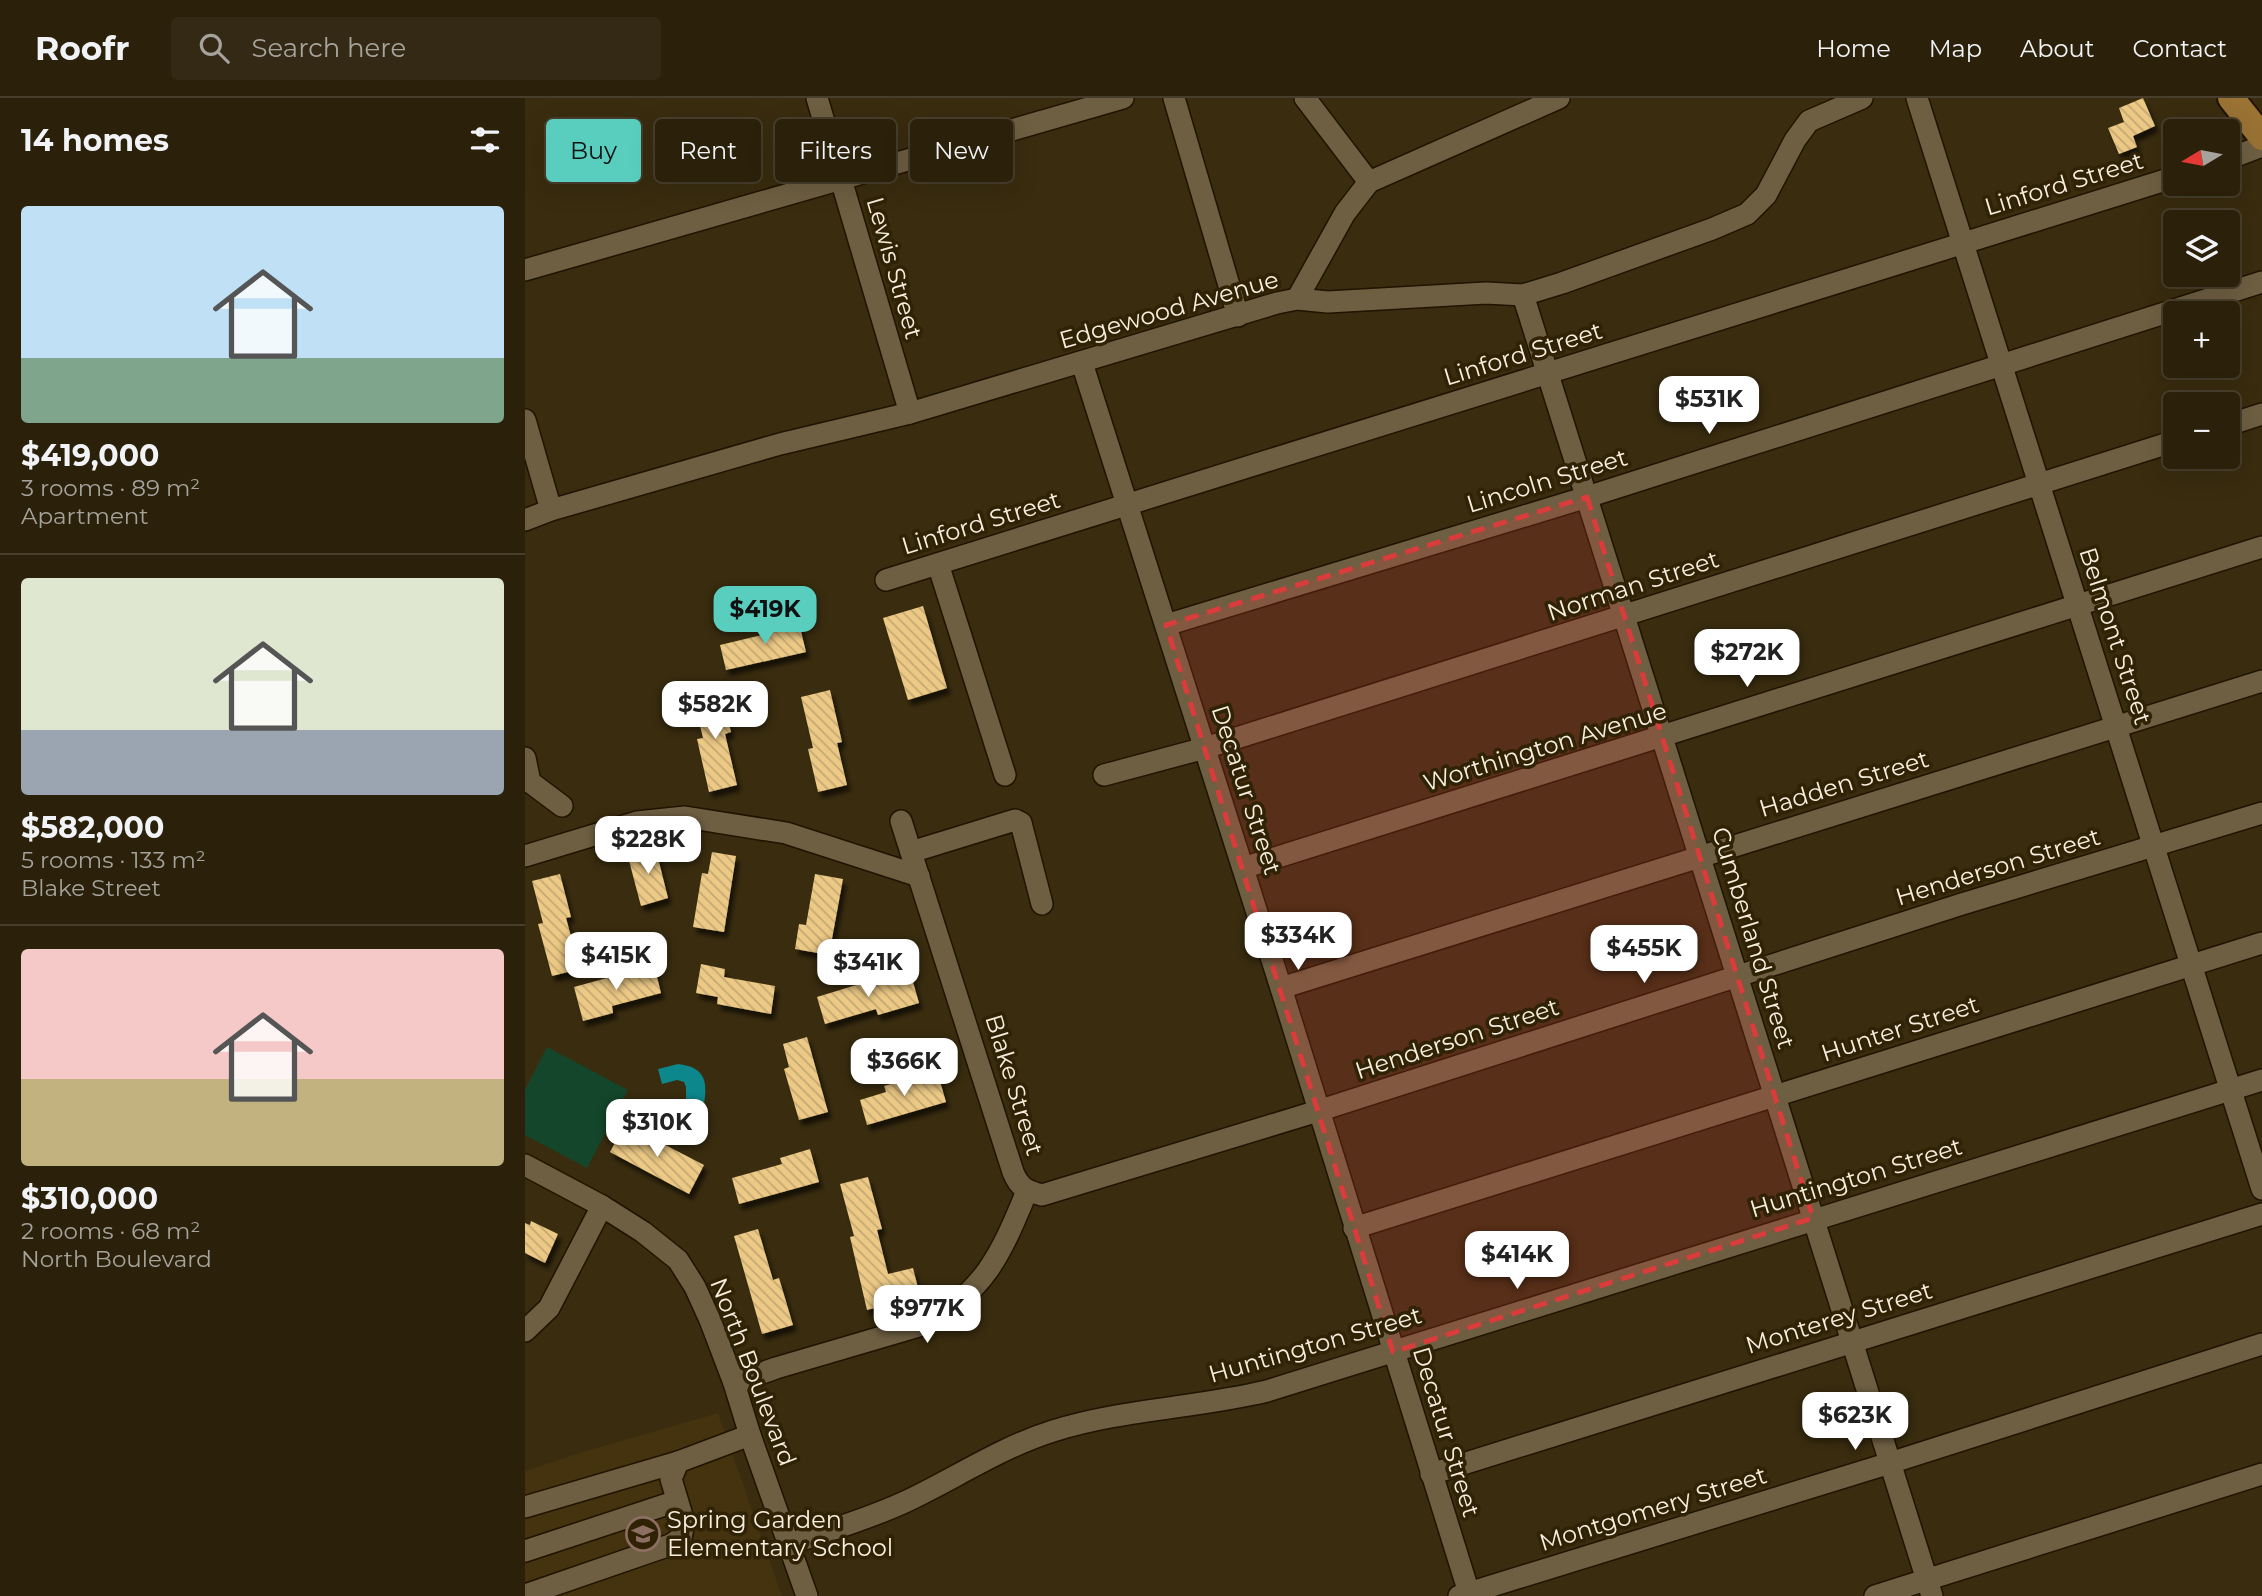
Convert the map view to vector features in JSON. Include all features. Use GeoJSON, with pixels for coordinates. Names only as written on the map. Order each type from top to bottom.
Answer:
{"type":"FeatureCollection","features":[{"type":"Feature","properties":{"kind":"main road"},"geometry":{"type":"LineString","coordinates":[[2231,98],[2262,137]]}},
{"type":"Feature","properties":{"kind":"street","name":"Lewis Street"},"geometry":{"type":"LineString","coordinates":[[817,98],[823,119]]}},
{"type":"Feature","properties":{"kind":"street"},"geometry":{"type":"LineString","coordinates":[[896,163],[1123,98]]}},
{"type":"Feature","properties":{"kind":"street"},"geometry":{"type":"LineString","coordinates":[[1174,98],[1238,316]]}},
{"type":"Feature","properties":{"kind":"street"},"geometry":{"type":"LineString","coordinates":[[1305,98],[1369,182]]}},
{"type":"Feature","properties":{"kind":"street"},"geometry":{"type":"LineString","coordinates":[[1297,299],[1345,213],[1369,182],[1559,98]]}},
{"type":"Feature","properties":{"kind":"street","name":"Edgewood Avenue"},"geometry":{"type":"LineString","coordinates":[[525,520],[551,510],[780,444],[910,413],[1297,299],[1328,302],[1486,293],[1523,295],[1620,263],[1748,214],[1766,195],[1795,140],[1809,121],[1862,98]]}},
{"type":"Feature","properties":{"kind":"street","name":"Belmont Street"},"geometry":{"type":"LineString","coordinates":[[1917,98],[2262,1189]]}},
{"type":"Feature","properties":{"kind":"street"},"geometry":{"type":"LineString","coordinates":[[2240,154],[2262,146]]}},
{"type":"Feature","properties":{"kind":"street","name":"Linford Street"},"geometry":{"type":"LineString","coordinates":[[885,580],[2163,181]]}},
{"type":"Feature","properties":{"kind":"street"},"geometry":{"type":"LineString","coordinates":[[525,270],[831,182]]}},
{"type":"Feature","properties":{"kind":"street","name":"Lewis Street"},"geometry":{"type":"LineString","coordinates":[[842,182],[910,413]]}},
{"type":"Feature","properties":{"kind":"street","name":"Lincoln Street"},"geometry":{"type":"LineString","coordinates":[[1166,625],[1587,497],[2262,282]]}},
{"type":"Feature","properties":{"kind":"street","name":"Cumberland Street"},"geometry":{"type":"LineString","coordinates":[[1523,295],[1929,1588]]}},
{"type":"Feature","properties":{"kind":"street","name":"Decatur Street"},"geometry":{"type":"LineString","coordinates":[[1082,363],[1281,988],[1466,1595]]}},
{"type":"Feature","properties":{"kind":"street"},"geometry":{"type":"LineString","coordinates":[[2240,421],[2262,414]]}},
{"type":"Feature","properties":{"kind":"street"},"geometry":{"type":"LineString","coordinates":[[525,420],[551,510]]}},
{"type":"Feature","properties":{"kind":"street","name":"Norman Street"},"geometry":{"type":"LineString","coordinates":[[1104,775],[1205,748],[2163,445]]}},
{"type":"Feature","properties":{"kind":"street","name":"Worthington Avenue"},"geometry":{"type":"LineString","coordinates":[[1243,869],[2262,547]]}},
{"type":"Feature","properties":{"kind":"street"},"geometry":{"type":"LineString","coordinates":[[938,564],[1006,775]]}},
{"type":"Feature","properties":{"kind":"street","name":"Hadden Street"},"geometry":{"type":"LineString","coordinates":[[1281,988],[2262,681]]}},
{"type":"Feature","properties":{"kind":"street"},"geometry":{"type":"LineString","coordinates":[[525,758],[530,782],[562,806]]}},
{"type":"Feature","properties":{"kind":"street","name":"Henderson Street"},"geometry":{"type":"LineString","coordinates":[[1027,1191],[1042,1195],[1318,1111],[1962,904],[2262,813]]}},
{"type":"Feature","properties":{"kind":"street"},"geometry":{"type":"LineString","coordinates":[[525,856],[637,822],[685,817],[786,833],[919,876]]}},
{"type":"Feature","properties":{"kind":"street"},"geometry":{"type":"LineString","coordinates":[[911,852],[1015,820],[1021,823],[1042,904]]}},
{"type":"Feature","properties":{"kind":"street","name":"Blake Street"},"geometry":{"type":"LineString","coordinates":[[734,1383],[919,1326],[940,1316],[971,1291],[989,1271],[1003,1249],[1027,1191],[1018,1184],[1013,1172],[901,821]]}},
{"type":"Feature","properties":{"kind":"street","name":"Hunter Street"},"geometry":{"type":"LineString","coordinates":[[1354,1228],[2262,943]]}},
{"type":"Feature","properties":{"kind":"street","name":"Huntington Street"},"geometry":{"type":"LineString","coordinates":[[790,1544],[908,1501],[973,1466],[1052,1431],[1108,1417],[1235,1399],[1267,1391],[1813,1218],[2262,1080]]}},
{"type":"Feature","properties":{"kind":"street","name":"North Boulevard"},"geometry":{"type":"LineString","coordinates":[[525,1165],[602,1206],[643,1232],[678,1260],[695,1287],[710,1320],[807,1596]]}},
{"type":"Feature","properties":{"kind":"street"},"geometry":{"type":"LineString","coordinates":[[525,1331],[549,1308],[602,1206]]}},
{"type":"Feature","properties":{"kind":"street","name":"Monterey Street"},"geometry":{"type":"LineString","coordinates":[[1431,1474],[2262,1214]]}},
{"type":"Feature","properties":{"kind":"street","name":"Montgomery Street"},"geometry":{"type":"LineString","coordinates":[[1466,1595],[2262,1344]]}},
{"type":"Feature","properties":{"kind":"street"},"geometry":{"type":"LineString","coordinates":[[525,1507],[678,1462],[750,1435]]}},
{"type":"Feature","properties":{"kind":"street"},"geometry":{"type":"LineString","coordinates":[[525,1595],[670,1545],[681,1538],[684,1522],[671,1479],[678,1462]]}},
{"type":"Feature","properties":{"kind":"street"},"geometry":{"type":"LineString","coordinates":[[1875,1596],[1929,1588],[2262,1474]]}},
{"type":"Feature","properties":{"kind":"street"},"geometry":{"type":"LineString","coordinates":[[525,1551],[677,1501]]}},
{"type":"Feature","properties":{"kind":"highlighted area"},"geometry":{"type":"Polygon","coordinates":[[[1587,497],[1813,1218],[1393,1352],[1166,625],[1587,497]]]}},
{"type":"Feature","properties":{"kind":"shaded area","name":"Spring Garden Elementary School"},"geometry":{"type":"Polygon","coordinates":[[[718,1413],[782,1596],[525,1596],[525,1471],[718,1413]]]}},
{"type":"Feature","properties":{"kind":"green space"},"geometry":{"type":"Polygon","coordinates":[[[547,1047],[628,1090],[587,1168],[525,1135],[525,1090],[547,1047]]]}},
{"type":"Feature","properties":{"kind":"water"},"geometry":{"type":"Polygon","coordinates":[[[678,1064],[694,1068],[705,1082],[704,1105],[694,1111],[686,1107],[684,1082],[677,1080],[662,1084],[658,1069],[678,1064]]]}},
{"type":"Feature","properties":{"kind":"building"},"geometry":{"type":"Polygon","coordinates":[[[2143,98],[2155,126],[2133,136],[2137,147],[2119,154],[2108,128],[2124,122],[2119,108],[2143,98]]]}},
{"type":"Feature","properties":{"kind":"building"},"geometry":{"type":"Polygon","coordinates":[[[923,606],[947,688],[908,700],[883,618],[923,606]]]}},
{"type":"Feature","properties":{"kind":"building"},"geometry":{"type":"Polygon","coordinates":[[[798,619],[806,652],[726,670],[720,645],[770,633],[769,626],[798,619]]]}},
{"type":"Feature","properties":{"kind":"building"},"geometry":{"type":"Polygon","coordinates":[[[721,690],[731,732],[725,734],[737,785],[709,792],[697,739],[703,738],[693,696],[721,690]]]}},
{"type":"Feature","properties":{"kind":"building"},"geometry":{"type":"Polygon","coordinates":[[[830,690],[842,742],[837,743],[847,785],[818,792],[808,749],[813,748],[801,697],[830,690]]]}},
{"type":"Feature","properties":{"kind":"building"},"geometry":{"type":"Polygon","coordinates":[[[655,846],[668,898],[641,906],[627,853],[655,846]]]}},
{"type":"Feature","properties":{"kind":"building"},"geometry":{"type":"Polygon","coordinates":[[[712,852],[736,856],[724,932],[693,927],[702,873],[708,874],[712,852]]]}},
{"type":"Feature","properties":{"kind":"building"},"geometry":{"type":"Polygon","coordinates":[[[560,874],[571,917],[566,918],[580,969],[552,976],[538,924],[543,923],[532,881],[560,874]]]}},
{"type":"Feature","properties":{"kind":"building"},"geometry":{"type":"Polygon","coordinates":[[[815,874],[843,879],[829,955],[795,949],[799,924],[806,925],[815,874]]]}},
{"type":"Feature","properties":{"kind":"building"},"geometry":{"type":"Polygon","coordinates":[[[701,964],[725,969],[724,977],[775,986],[771,1014],[717,1004],[718,997],[696,993],[701,964]]]}},
{"type":"Feature","properties":{"kind":"building"},"geometry":{"type":"Polygon","coordinates":[[[654,965],[661,993],[612,1006],[613,1013],[583,1021],[574,987],[654,965]]]}},
{"type":"Feature","properties":{"kind":"building"},"geometry":{"type":"Polygon","coordinates":[[[911,975],[919,1003],[878,1015],[876,1009],[825,1024],[817,997],[866,982],[868,988],[911,975]]]}},
{"type":"Feature","properties":{"kind":"building"},"geometry":{"type":"Polygon","coordinates":[[[807,1037],[828,1112],[799,1120],[784,1069],[789,1067],[783,1044],[807,1037]]]}},
{"type":"Feature","properties":{"kind":"building"},"geometry":{"type":"Polygon","coordinates":[[[937,1071],[946,1102],[867,1125],[860,1100],[886,1092],[884,1086],[937,1071]]]}},
{"type":"Feature","properties":{"kind":"building"},"geometry":{"type":"Polygon","coordinates":[[[625,1124],[704,1165],[689,1194],[610,1152],[625,1124]]]}},
{"type":"Feature","properties":{"kind":"building"},"geometry":{"type":"Polygon","coordinates":[[[810,1149],[819,1182],[739,1204],[732,1178],[782,1164],[780,1158],[810,1149]]]}},
{"type":"Feature","properties":{"kind":"building"},"geometry":{"type":"Polygon","coordinates":[[[868,1177],[882,1229],[877,1230],[888,1274],[913,1268],[920,1296],[867,1310],[850,1237],[854,1236],[840,1184],[868,1177]]]}},
{"type":"Feature","properties":{"kind":"building"},"geometry":{"type":"Polygon","coordinates":[[[531,1221],[558,1234],[545,1263],[525,1253],[525,1223],[530,1225],[531,1221]]]}},
{"type":"Feature","properties":{"kind":"building"},"geometry":{"type":"Polygon","coordinates":[[[758,1229],[773,1280],[779,1278],[793,1325],[762,1334],[734,1236],[758,1229]]]}},
{"type":"Feature","properties":{"kind":"place","name":"Spring Garden Elementary School"},"geometry":{"type":"Point","coordinates":[643,1534]}}]}
